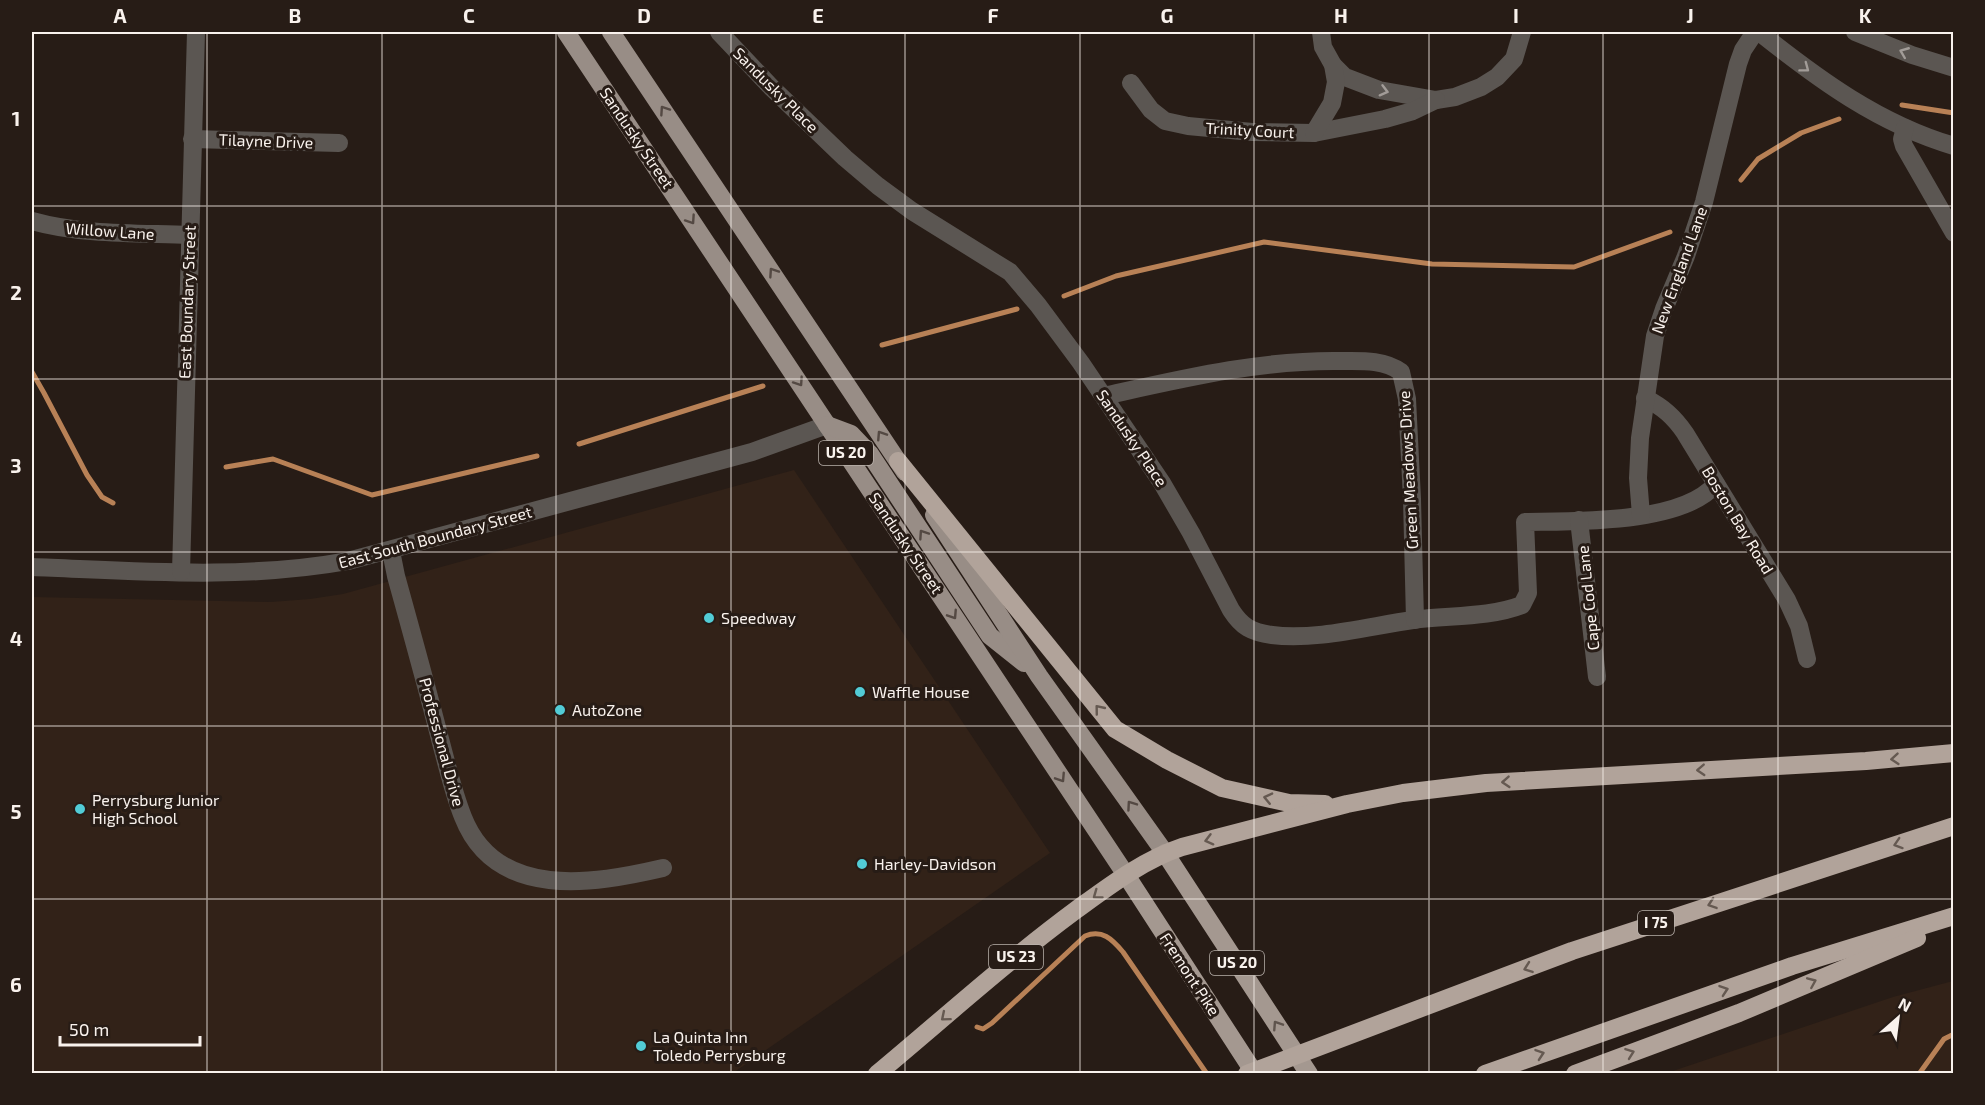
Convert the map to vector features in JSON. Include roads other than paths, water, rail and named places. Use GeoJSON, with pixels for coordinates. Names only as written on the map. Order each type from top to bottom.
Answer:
{"type":"FeatureCollection","features":[{"type":"Feature","properties":{"kind":"highway"},"geometry":{"type":"LineString","coordinates":[[898,461],[1115,729],[1167,760],[1222,788],[1290,803],[1347,804]]}},
{"type":"Feature","properties":{"kind":"highway"},"geometry":{"type":"LineString","coordinates":[[1165,853],[1347,804],[1486,783],[1866,761],[1953,753]]}},
{"type":"Feature","properties":{"kind":"highway","name":"I 75"},"geometry":{"type":"LineString","coordinates":[[1247,1074],[1572,951],[1953,826]]}},
{"type":"Feature","properties":{"kind":"highway","name":"US 23"},"geometry":{"type":"LineString","coordinates":[[878,1074],[1046,932],[1126,875],[1165,853]]}},
{"type":"Feature","properties":{"kind":"highway","name":"US 20"},"geometry":{"type":"LineString","coordinates":[[1165,853],[1309,1074]]}},
{"type":"Feature","properties":{"kind":"highway","name":"Fremont Pike"},"geometry":{"type":"LineString","coordinates":[[1126,875],[1255,1074]]}},
{"type":"Feature","properties":{"kind":"highway"},"geometry":{"type":"LineString","coordinates":[[1485,1074],[1792,966],[1953,916]]}},
{"type":"Feature","properties":{"kind":"highway"},"geometry":{"type":"LineString","coordinates":[[1575,1074],[1739,1013],[1953,923]]}},
{"type":"Feature","properties":{"kind":"main road","name":"Sandusky Street"},"geometry":{"type":"LineString","coordinates":[[566,32],[1126,875]]}},
{"type":"Feature","properties":{"kind":"main road","name":"US 20"},"geometry":{"type":"LineString","coordinates":[[611,32],[1039,676],[1165,853]]}},
{"type":"Feature","properties":{"kind":"main road"},"geometry":{"type":"LineString","coordinates":[[827,425],[851,434],[870,454],[990,636],[1039,676]]}},
{"type":"Feature","properties":{"kind":"street","name":"East Boundary Street"},"geometry":{"type":"LineString","coordinates":[[181,572],[196,32]]}},
{"type":"Feature","properties":{"kind":"street","name":"Sandusky Place"},"geometry":{"type":"LineString","coordinates":[[719,32],[772,88],[845,158],[878,186],[912,211],[1010,272],[1038,305],[1104,396],[1162,483],[1231,610],[1239,622],[1246,627],[1259,633],[1288,636],[1332,633],[1414,620],[1507,611],[1522,605],[1528,593],[1525,522],[1579,520]]}},
{"type":"Feature","properties":{"kind":"street","name":"Trinity Court"},"geometry":{"type":"LineString","coordinates":[[1131,83],[1151,110],[1165,121],[1188,126],[1252,132],[1314,133],[1332,103],[1336,82],[1333,65],[1323,47],[1321,32]]}},
{"type":"Feature","properties":{"kind":"street"},"geometry":{"type":"LineString","coordinates":[[1314,133],[1384,120],[1413,111],[1436,100],[1455,97],[1481,87],[1497,77],[1514,59],[1522,32]]}},
{"type":"Feature","properties":{"kind":"street"},"geometry":{"type":"LineString","coordinates":[[1757,32],[1808,71],[1855,102],[1905,128],[1953,146]]}},
{"type":"Feature","properties":{"kind":"street","name":"New England Lane"},"geometry":{"type":"LineString","coordinates":[[1641,515],[1638,478],[1640,438],[1655,336],[1704,202],[1738,64],[1743,50],[1757,32]]}},
{"type":"Feature","properties":{"kind":"street"},"geometry":{"type":"LineString","coordinates":[[1855,32],[1912,56],[1953,68]]}},
{"type":"Feature","properties":{"kind":"street"},"geometry":{"type":"LineString","coordinates":[[1333,65],[1345,77],[1379,90],[1436,100]]}},
{"type":"Feature","properties":{"kind":"street"},"geometry":{"type":"LineString","coordinates":[[1905,128],[1902,139],[1904,146],[1953,233]]}},
{"type":"Feature","properties":{"kind":"street","name":"Tilayne Drive"},"geometry":{"type":"LineString","coordinates":[[192,139],[339,143]]}},
{"type":"Feature","properties":{"kind":"street","name":"Willow Lane"},"geometry":{"type":"LineString","coordinates":[[32,221],[74,230],[189,235]]}},
{"type":"Feature","properties":{"kind":"street","name":"Green Meadows Drive"},"geometry":{"type":"LineString","coordinates":[[1104,396],[1255,366],[1311,361],[1367,361],[1394,367],[1401,372],[1407,399],[1412,499],[1414,620]]}},
{"type":"Feature","properties":{"kind":"street","name":"Boston Bay Road"},"geometry":{"type":"LineString","coordinates":[[1645,398],[1675,418],[1787,600],[1799,626],[1808,659]]}},
{"type":"Feature","properties":{"kind":"street","name":"East South Boundary Street"},"geometry":{"type":"LineString","coordinates":[[32,567],[181,572],[263,572],[305,569],[391,551],[752,452],[827,425]]}},
{"type":"Feature","properties":{"kind":"street"},"geometry":{"type":"LineString","coordinates":[[1579,520],[1641,515],[1687,504],[1704,497],[1716,484]]}},
{"type":"Feature","properties":{"kind":"street","name":"Cape Cod Lane"},"geometry":{"type":"LineString","coordinates":[[1579,520],[1597,677]]}},
{"type":"Feature","properties":{"kind":"street","name":"Professional Drive"},"geometry":{"type":"LineString","coordinates":[[391,551],[452,784],[463,819],[483,849],[497,861],[515,871],[558,882],[616,879],[663,868]]}},
{"type":"Feature","properties":{"kind":"waterway"},"geometry":{"type":"LineString","coordinates":[[1902,105],[1954,113]]}},
{"type":"Feature","properties":{"kind":"waterway"},"geometry":{"type":"LineString","coordinates":[[1741,180],[1758,159],[1801,133],[1839,119]]}},
{"type":"Feature","properties":{"kind":"waterway"},"geometry":{"type":"LineString","coordinates":[[1064,296],[1116,276],[1264,242],[1432,264],[1574,267],[1670,232]]}},
{"type":"Feature","properties":{"kind":"waterway"},"geometry":{"type":"LineString","coordinates":[[882,345],[1017,309]]}},
{"type":"Feature","properties":{"kind":"waterway"},"geometry":{"type":"LineString","coordinates":[[32,372],[87,475],[102,497],[113,503]]}},
{"type":"Feature","properties":{"kind":"waterway"},"geometry":{"type":"LineString","coordinates":[[579,444],[763,386]]}},
{"type":"Feature","properties":{"kind":"waterway"},"geometry":{"type":"LineString","coordinates":[[226,467],[273,459],[372,495],[537,456]]}},
{"type":"Feature","properties":{"kind":"waterway"},"geometry":{"type":"LineString","coordinates":[[977,1027],[983,1029],[992,1023],[1085,936],[1102,935],[1111,939],[1123,952],[1207,1074]]}},
{"type":"Feature","properties":{"kind":"waterway"},"geometry":{"type":"LineString","coordinates":[[1919,1074],[1944,1039],[1954,1034]]}},
{"type":"Feature","properties":{"kind":"place","name":"Speedway"},"geometry":{"type":"Point","coordinates":[709,618]}},
{"type":"Feature","properties":{"kind":"place","name":"Waffle House"},"geometry":{"type":"Point","coordinates":[860,692]}},
{"type":"Feature","properties":{"kind":"place","name":"AutoZone"},"geometry":{"type":"Point","coordinates":[560,710]}},
{"type":"Feature","properties":{"kind":"place","name":"Perrysburg Junior High School"},"geometry":{"type":"Point","coordinates":[80,809]}},
{"type":"Feature","properties":{"kind":"place","name":"Harley-Davidson"},"geometry":{"type":"Point","coordinates":[862,864]}},
{"type":"Feature","properties":{"kind":"place","name":"La Quinta Inn Toledo Perrysburg"},"geometry":{"type":"Point","coordinates":[641,1046]}}]}
